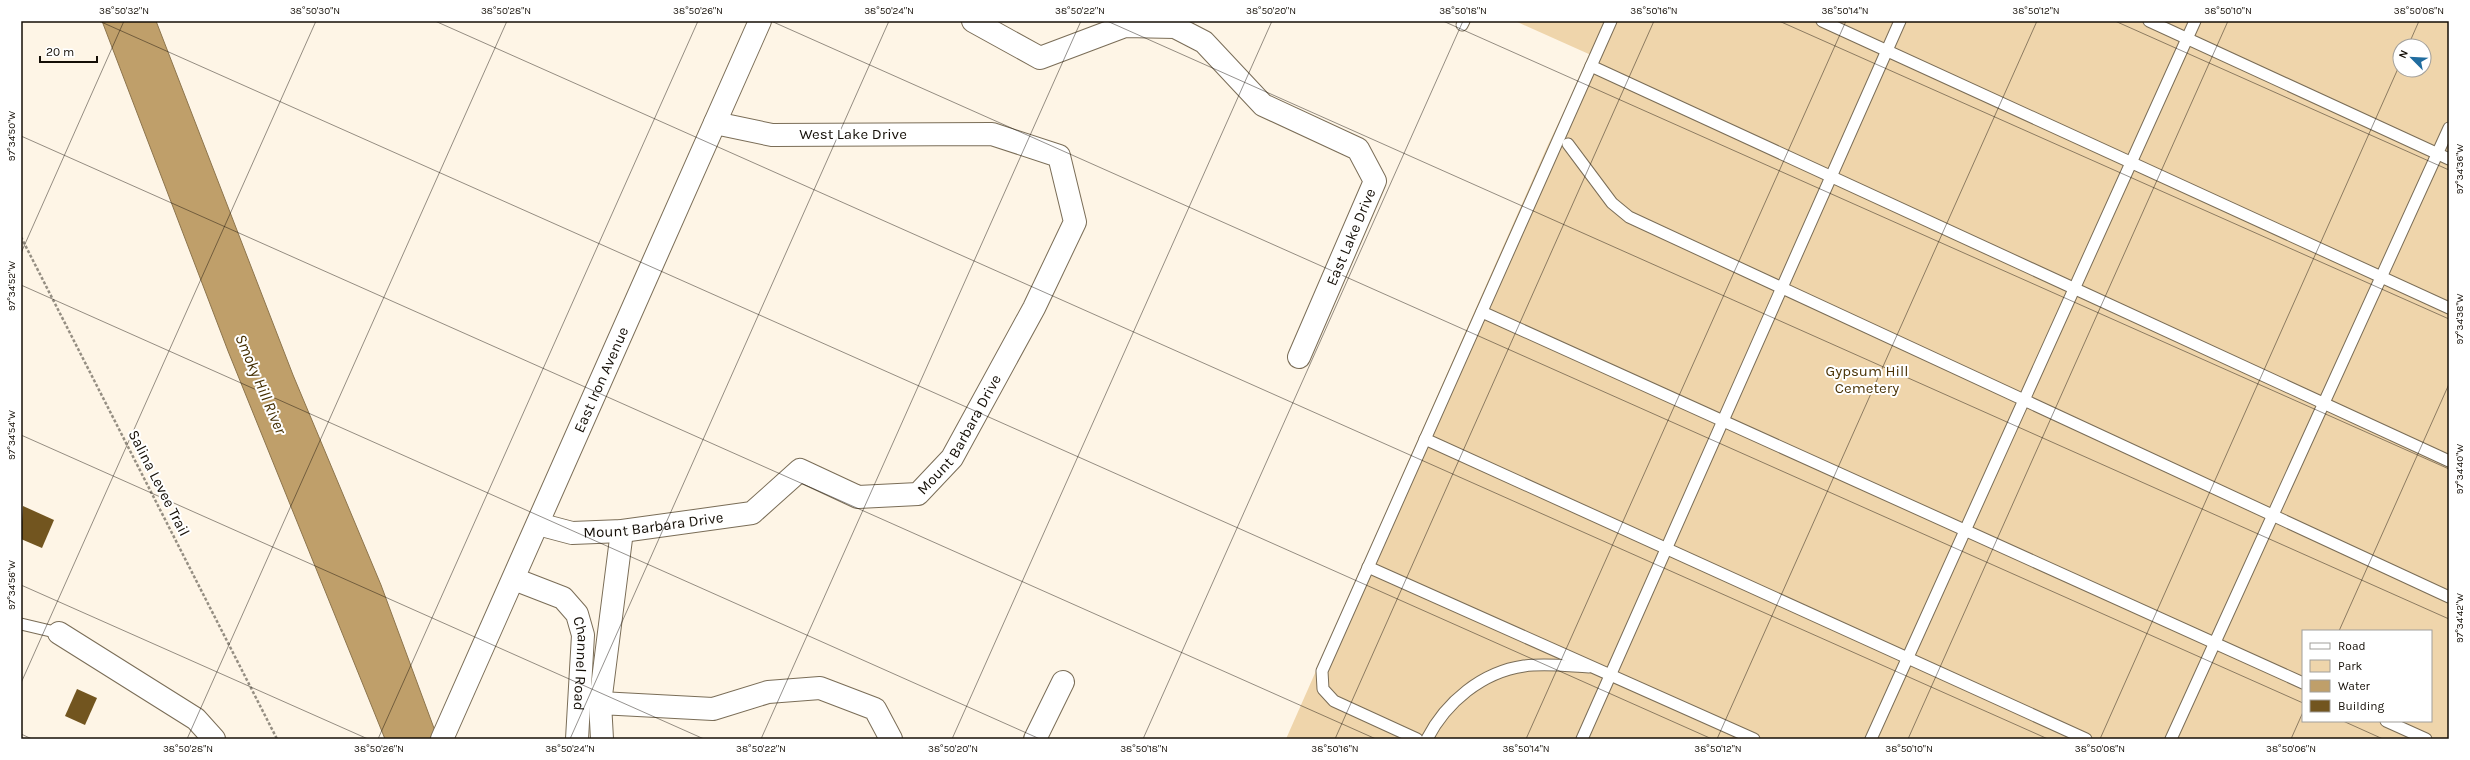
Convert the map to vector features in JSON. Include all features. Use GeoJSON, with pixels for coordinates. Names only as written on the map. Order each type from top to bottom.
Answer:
{"type":"FeatureCollection","features":[{"type":"Feature","properties":{"kind":"street","name":"East Iron Avenue"},"geometry":{"type":"LineString","coordinates":[[442,739],[760,21]]}},
{"type":"Feature","properties":{"kind":"street","name":"East Lake Drive"},"geometry":{"type":"LineString","coordinates":[[973,21],[1040,58],[1125,26],[1175,27],[1204,42],[1263,105],[1358,149],[1375,181],[1299,357]]}},
{"type":"Feature","properties":{"kind":"street","name":"West Lake Drive"},"geometry":{"type":"LineString","coordinates":[[715,123],[772,134],[992,134]]}},
{"type":"Feature","properties":{"kind":"street","name":"Mount Barbara Drive"},"geometry":{"type":"LineString","coordinates":[[538,524],[572,533],[622,531],[752,514],[800,470],[858,497],[918,494],[952,458],[1034,308],[1075,222],[1059,156],[992,134]]}},
{"type":"Feature","properties":{"kind":"street"},"geometry":{"type":"LineString","coordinates":[[602,739],[600,703],[622,531]]}},
{"type":"Feature","properties":{"kind":"street","name":"Channel Road"},"geometry":{"type":"LineString","coordinates":[[514,579],[564,598],[577,614],[583,634],[577,739]]}},
{"type":"Feature","properties":{"kind":"street"},"geometry":{"type":"LineString","coordinates":[[59,633],[196,719],[214,739]]}},
{"type":"Feature","properties":{"kind":"street"},"geometry":{"type":"LineString","coordinates":[[1035,739],[1063,682]]}},
{"type":"Feature","properties":{"kind":"street"},"geometry":{"type":"LineString","coordinates":[[600,703],[713,709],[768,692],[820,688],[875,710],[891,739]]}},
{"type":"Feature","properties":{"kind":"lane"},"geometry":{"type":"LineString","coordinates":[[1417,739],[1334,701],[1324,689],[1322,671],[1611,21]]}},
{"type":"Feature","properties":{"kind":"lane"},"geometry":{"type":"LineString","coordinates":[[1822,21],[2449,308]]}},
{"type":"Feature","properties":{"kind":"lane"},"geometry":{"type":"LineString","coordinates":[[1582,739],[1900,21]]}},
{"type":"Feature","properties":{"kind":"lane"},"geometry":{"type":"LineString","coordinates":[[2149,21],[2449,159]]}},
{"type":"Feature","properties":{"kind":"lane"},"geometry":{"type":"LineString","coordinates":[[1870,739],[2024,401],[2194,21]]}},
{"type":"Feature","properties":{"kind":"lane"},"geometry":{"type":"LineString","coordinates":[[1591,66],[2449,460]]}},
{"type":"Feature","properties":{"kind":"lane"},"geometry":{"type":"LineString","coordinates":[[2172,739],[2449,128]]}},
{"type":"Feature","properties":{"kind":"lane"},"geometry":{"type":"LineString","coordinates":[[1568,144],[1612,203],[1629,217],[2449,597]]}},
{"type":"Feature","properties":{"kind":"lane"},"geometry":{"type":"LineString","coordinates":[[1482,312],[2302,683]]}},
{"type":"Feature","properties":{"kind":"lane"},"geometry":{"type":"LineString","coordinates":[[1425,440],[2086,739]]}},
{"type":"Feature","properties":{"kind":"lane"},"geometry":{"type":"LineString","coordinates":[[1368,567],[1754,739]]}},
{"type":"Feature","properties":{"kind":"lane"},"geometry":{"type":"LineString","coordinates":[[21,624],[59,633]]}},
{"type":"Feature","properties":{"kind":"lane"},"geometry":{"type":"LineString","coordinates":[[1427,739],[1435,723],[1456,699],[1489,676],[1524,666],[1594,667]]}},
{"type":"Feature","properties":{"kind":"lane"},"geometry":{"type":"LineString","coordinates":[[2388,722],[2426,739]]}},
{"type":"Feature","properties":{"kind":"path","name":"Salina Levee Trail"},"geometry":{"type":"LineString","coordinates":[[21,237],[277,739]]}},
{"type":"Feature","properties":{"kind":"green space","name":"Gypsum Hill Cemetery"},"geometry":{"type":"Polygon","coordinates":[[[1515,21],[2449,21],[2449,739],[1286,739],[1547,147],[1591,55],[1515,21]]]}},
{"type":"Feature","properties":{"kind":"water","name":"Smoky Hill River"},"geometry":{"type":"Polygon","coordinates":[[[102,21],[156,21],[293,375],[381,585],[438,739],[385,739],[228,351],[102,21]]]}},
{"type":"Feature","properties":{"kind":"building"},"geometry":{"type":"Polygon","coordinates":[[[23,506],[54,520],[42,548],[21,539],[23,506]]]}},
{"type":"Feature","properties":{"kind":"building"},"geometry":{"type":"Polygon","coordinates":[[[77,689],[97,698],[85,725],[65,716],[77,689]]]}}]}
